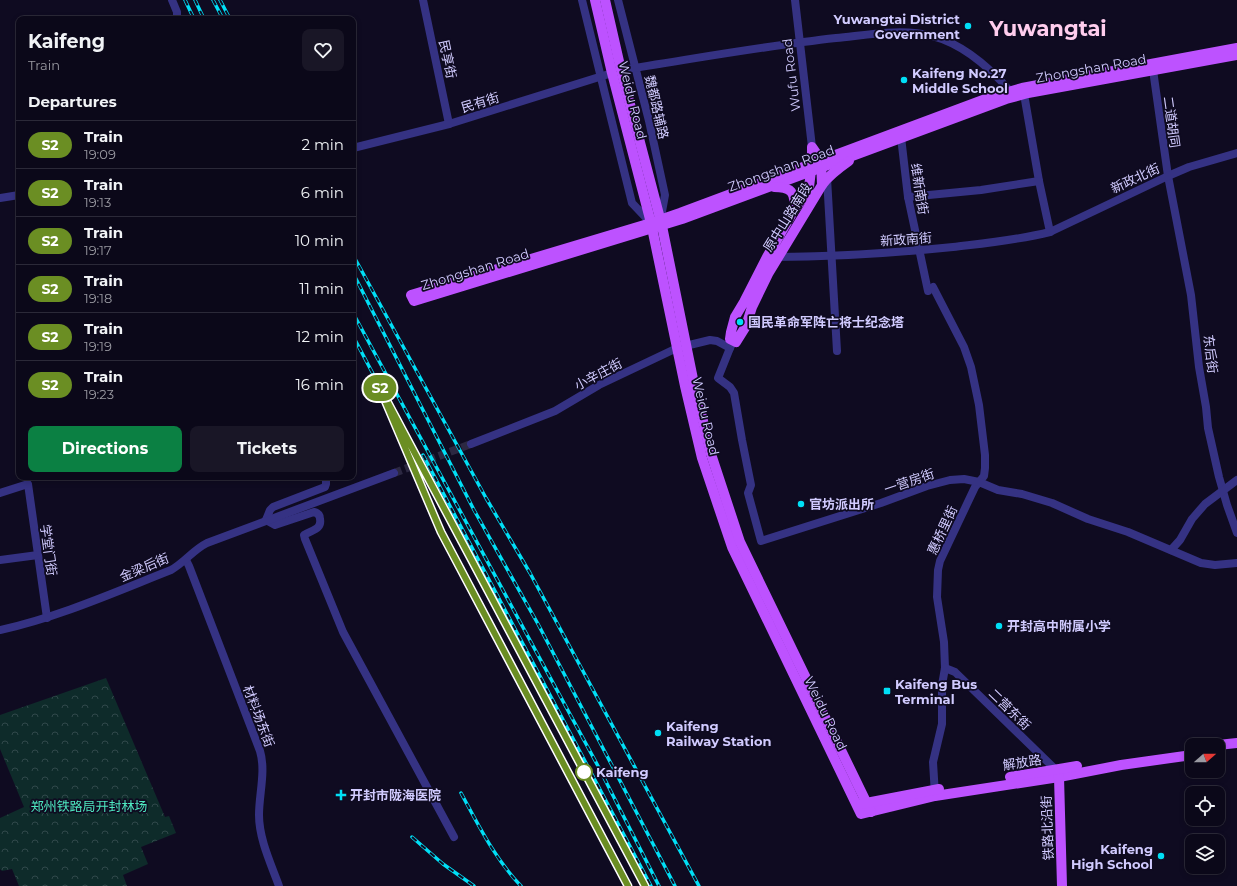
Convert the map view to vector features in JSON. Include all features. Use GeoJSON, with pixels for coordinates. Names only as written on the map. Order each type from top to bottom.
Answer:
{"type":"FeatureCollection","features":[{"type":"Feature","properties":{"kind":"main road","name":"Weidu Road"},"geometry":{"type":"LineString","coordinates":[[595,0],[617,71],[656,224],[702,458],[732,547],[859,810]]}},
{"type":"Feature","properties":{"kind":"main road","name":"Weidu Road"},"geometry":{"type":"LineString","coordinates":[[605,0],[617,71]]}},
{"type":"Feature","properties":{"kind":"main road","name":"Zhongshan Road"},"geometry":{"type":"LineString","coordinates":[[1237,48],[1010,91],[816,166],[770,187],[656,224],[414,301],[411,295],[656,224],[816,166],[994,103],[1024,94],[1237,55]]}},
{"type":"Feature","properties":{"kind":"main road"},"geometry":{"type":"LineString","coordinates":[[812,147],[816,166]]}},
{"type":"Feature","properties":{"kind":"main road"},"geometry":{"type":"LineString","coordinates":[[825,182],[840,167],[870,148]]}},
{"type":"Feature","properties":{"kind":"main road","name":"原中山路南段"},"geometry":{"type":"LineString","coordinates":[[816,166],[825,182],[777,257],[752,307],[746,326],[736,342],[732,344],[730,339],[732,324],[735,317],[767,256],[809,187],[816,166]]}},
{"type":"Feature","properties":{"kind":"main road"},"geometry":{"type":"LineString","coordinates":[[770,187],[788,189],[795,197],[794,210]]}},
{"type":"Feature","properties":{"kind":"main road","name":"Weidu Road"},"geometry":{"type":"LineString","coordinates":[[681,347],[694,384],[711,454],[740,542],[869,807]]}},
{"type":"Feature","properties":{"kind":"main road"},"geometry":{"type":"LineString","coordinates":[[1225,744],[1237,743]]}},
{"type":"Feature","properties":{"kind":"main road"},"geometry":{"type":"LineString","coordinates":[[1225,750],[1237,749]]}},
{"type":"Feature","properties":{"kind":"main road","name":"解放路"},"geometry":{"type":"LineString","coordinates":[[1058,773],[1121,759],[1185,750]]}},
{"type":"Feature","properties":{"kind":"main road","name":"解放路"},"geometry":{"type":"LineString","coordinates":[[859,810],[935,793],[1058,773],[1185,756]]}},
{"type":"Feature","properties":{"kind":"main road","name":"铁路北沿街"},"geometry":{"type":"LineString","coordinates":[[1058,773],[1062,886]]}},
{"type":"Feature","properties":{"kind":"street"},"geometry":{"type":"LineString","coordinates":[[172,0],[177,16]]}},
{"type":"Feature","properties":{"kind":"street","name":"民享街"},"geometry":{"type":"LineString","coordinates":[[422,0],[450,124]]}},
{"type":"Feature","properties":{"kind":"street"},"geometry":{"type":"LineString","coordinates":[[582,0],[632,203],[656,224]]}},
{"type":"Feature","properties":{"kind":"street","name":"魏都路辅路"},"geometry":{"type":"LineString","coordinates":[[618,0],[649,121],[665,195],[656,224]]}},
{"type":"Feature","properties":{"kind":"street","name":"Wufu Road"},"geometry":{"type":"LineString","coordinates":[[795,0],[812,147]]}},
{"type":"Feature","properties":{"kind":"street","name":"民有街"},"geometry":{"type":"LineString","coordinates":[[356,147],[450,124],[600,76],[635,67],[799,42],[889,34],[910,33],[933,36],[949,42],[966,52],[998,78],[1010,91]]}},
{"type":"Feature","properties":{"kind":"street","name":"二道胡同"},"geometry":{"type":"LineString","coordinates":[[1153,70],[1168,176]]}},
{"type":"Feature","properties":{"kind":"street"},"geometry":{"type":"LineString","coordinates":[[1024,94],[1048,233]]}},
{"type":"Feature","properties":{"kind":"street","name":"维新南街"},"geometry":{"type":"LineString","coordinates":[[901,137],[908,197],[918,250],[930,289]]}},
{"type":"Feature","properties":{"kind":"street","name":"新政北街"},"geometry":{"type":"LineString","coordinates":[[1048,233],[1189,167],[1237,153]]}},
{"type":"Feature","properties":{"kind":"street","name":"东后街"},"geometry":{"type":"LineString","coordinates":[[1168,176],[1188,274],[1208,428],[1223,490],[1237,533]]}},
{"type":"Feature","properties":{"kind":"street"},"geometry":{"type":"LineString","coordinates":[[908,197],[981,190],[1039,181]]}},
{"type":"Feature","properties":{"kind":"street"},"geometry":{"type":"LineString","coordinates":[[825,182],[832,256],[838,351]]}},
{"type":"Feature","properties":{"kind":"street"},"geometry":{"type":"LineString","coordinates":[[0,198],[16,195]]}},
{"type":"Feature","properties":{"kind":"street","name":"新政南街"},"geometry":{"type":"LineString","coordinates":[[767,256],[832,256],[918,250],[986,243],[1048,233]]}},
{"type":"Feature","properties":{"kind":"street","name":"惠桥里街"},"geometry":{"type":"LineString","coordinates":[[930,289],[964,347],[971,367],[979,405],[985,455],[984,476],[975,487],[940,561],[938,570],[938,597],[944,642],[945,668],[942,685],[942,724],[933,762],[935,793]]}},
{"type":"Feature","properties":{"kind":"street","name":"小辛庄街"},"geometry":{"type":"LineString","coordinates":[[471,444],[549,414],[599,385],[681,347],[710,340],[732,344]]}},
{"type":"Feature","properties":{"kind":"street","name":"一营房街"},"geometry":{"type":"LineString","coordinates":[[732,344],[718,378],[730,387],[734,393],[751,485],[748,493],[761,542],[881,503],[927,486],[950,480],[964,479],[979,482],[998,490],[1022,494],[1052,503],[1088,519],[1128,532],[1206,564],[1215,565],[1237,563]]}},
{"type":"Feature","properties":{"kind":"street"},"geometry":{"type":"LineString","coordinates":[[266,520],[394,473]]}},
{"type":"Feature","properties":{"kind":"street"},"geometry":{"type":"LineString","coordinates":[[266,520],[270,510],[273,507],[325,487],[326,480]]}},
{"type":"Feature","properties":{"kind":"street"},"geometry":{"type":"LineString","coordinates":[[1171,550],[1180,540],[1192,519],[1205,504],[1237,480]]}},
{"type":"Feature","properties":{"kind":"street","name":"学堂门街"},"geometry":{"type":"LineString","coordinates":[[0,493],[28,484],[47,618]]}},
{"type":"Feature","properties":{"kind":"street"},"geometry":{"type":"LineString","coordinates":[[266,520],[275,525],[314,512],[319,515],[321,521],[320,525],[316,529],[304,535],[343,632],[454,837]]}},
{"type":"Feature","properties":{"kind":"street","name":"金梁后街"},"geometry":{"type":"LineString","coordinates":[[0,630],[47,618],[171,570],[186,560],[194,550],[266,520]]}},
{"type":"Feature","properties":{"kind":"street"},"geometry":{"type":"LineString","coordinates":[[0,560],[38,555]]}},
{"type":"Feature","properties":{"kind":"street","name":"材料场东街"},"geometry":{"type":"LineString","coordinates":[[186,560],[260,751],[262,764],[259,805],[260,824],[266,849],[279,886]]}},
{"type":"Feature","properties":{"kind":"street","name":"二营东街"},"geometry":{"type":"LineString","coordinates":[[945,668],[955,672],[1058,773]]}},
{"type":"Feature","properties":{"kind":"green space","name":"郑州铁路局开封林场"},"geometry":{"type":"Polygon","coordinates":[[[106,678],[165,817],[169,816],[176,833],[141,847],[148,864],[123,875],[127,886],[19,886],[12,869],[2,871],[0,869],[0,818],[24,807],[0,749],[0,715],[106,678]]]}},
{"type":"Feature","properties":{"kind":"tunnel"},"geometry":{"type":"LineString","coordinates":[[394,473],[471,444]]}},
{"type":"Feature","properties":{"kind":"railway"},"geometry":{"type":"LineString","coordinates":[[185,0],[193,16]]}},
{"type":"Feature","properties":{"kind":"railway"},"geometry":{"type":"LineString","coordinates":[[195,0],[203,16]]}},
{"type":"Feature","properties":{"kind":"railway"},"geometry":{"type":"LineString","coordinates":[[213,0],[221,16]]}},
{"type":"Feature","properties":{"kind":"railway"},"geometry":{"type":"LineString","coordinates":[[220,0],[228,16]]}},
{"type":"Feature","properties":{"kind":"railway"},"geometry":{"type":"LineString","coordinates":[[356,260],[486,498],[530,573],[699,886]]}},
{"type":"Feature","properties":{"kind":"railway"},"geometry":{"type":"LineString","coordinates":[[356,279],[474,510],[538,624],[675,886]]}},
{"type":"Feature","properties":{"kind":"railway"},"geometry":{"type":"LineString","coordinates":[[356,319],[598,766],[659,886]]}},
{"type":"Feature","properties":{"kind":"railway"},"geometry":{"type":"LineString","coordinates":[[356,342],[527,665]]}},
{"type":"Feature","properties":{"kind":"railway"},"geometry":{"type":"LineString","coordinates":[[401,439],[441,532],[628,886]]}},
{"type":"Feature","properties":{"kind":"railway"},"geometry":{"type":"LineString","coordinates":[[423,455],[651,886]]}},
{"type":"Feature","properties":{"kind":"railway"},"geometry":{"type":"LineString","coordinates":[[461,793],[495,853],[521,886]]}},
{"type":"Feature","properties":{"kind":"railway"},"geometry":{"type":"LineString","coordinates":[[412,837],[443,864],[474,886]]}},
{"type":"Feature","properties":{"kind":"train","name":"S2"},"geometry":{"type":"LineString","coordinates":[[628,886],[441,532],[378,384],[645,886]]}},
{"type":"Feature","properties":{"kind":"place","name":"Yuwangtai District Government"},"geometry":{"type":"Point","coordinates":[968,26]}},
{"type":"Feature","properties":{"kind":"place","name":"Kaifeng No.27 Middle School"},"geometry":{"type":"Point","coordinates":[904,80]}},
{"type":"Feature","properties":{"kind":"place","name":"国民革命军阵亡将士纪念塔"},"geometry":{"type":"Point","coordinates":[740,322]}},
{"type":"Feature","properties":{"kind":"place","name":"官坊派出所"},"geometry":{"type":"Point","coordinates":[801,504]}},
{"type":"Feature","properties":{"kind":"place","name":"开封高中附属小学"},"geometry":{"type":"Point","coordinates":[999,626]}},
{"type":"Feature","properties":{"kind":"place","name":"Kaifeng Bus Terminal"},"geometry":{"type":"Point","coordinates":[887,691]}},
{"type":"Feature","properties":{"kind":"place","name":"Kaifeng Railway Station"},"geometry":{"type":"Point","coordinates":[658,733]}},
{"type":"Feature","properties":{"kind":"place","name":"Kaifeng"},"geometry":{"type":"Point","coordinates":[584,772]}},
{"type":"Feature","properties":{"kind":"place","name":"开封市陇海医院"},"geometry":{"type":"Point","coordinates":[341,795]}},
{"type":"Feature","properties":{"kind":"place","name":"Kaifeng High School"},"geometry":{"type":"Point","coordinates":[1161,856]}},
{"type":"Feature","properties":{"kind":"district","name":"Yuwangtai"},"geometry":{"type":"Point","coordinates":[1048,28]}}]}
